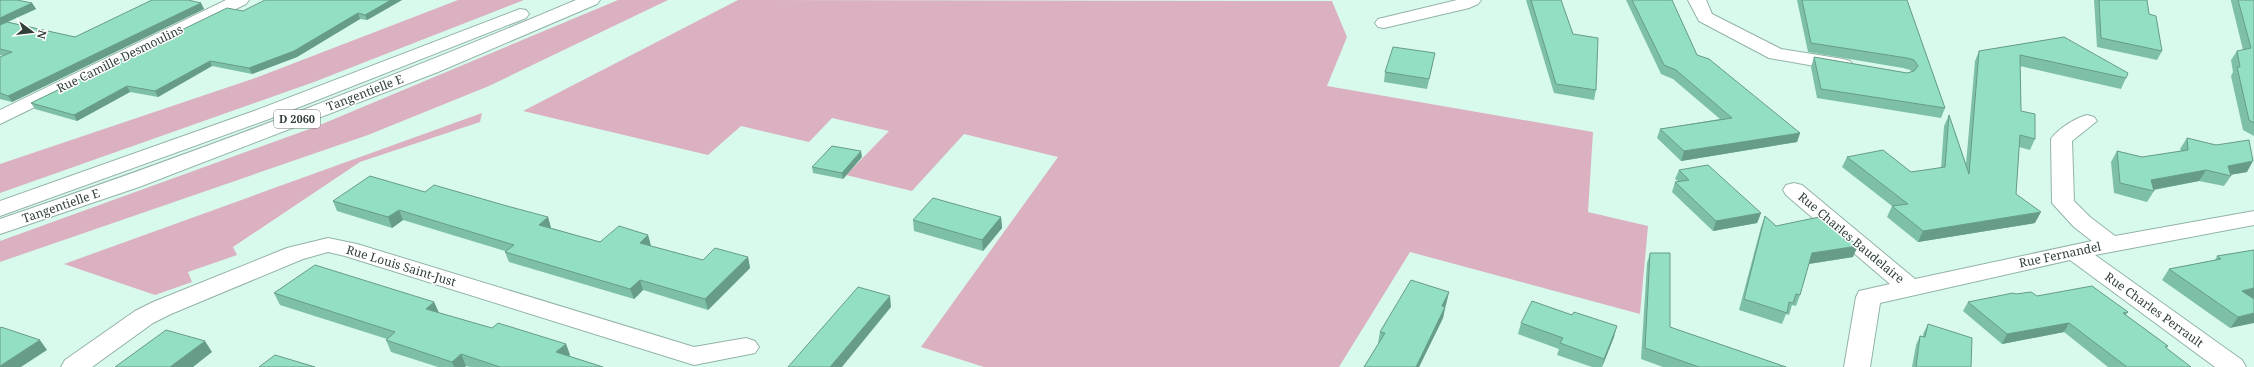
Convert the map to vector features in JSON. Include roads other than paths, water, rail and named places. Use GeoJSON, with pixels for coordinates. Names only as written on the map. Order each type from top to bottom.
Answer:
{"type":"FeatureCollection","features":[{"type":"Feature","properties":{"kind":"street","name":"Rue Camille Desmoulins"},"geometry":{"type":"LineString","coordinates":[[0,118],[240,0]]}},
{"type":"Feature","properties":{"kind":"street","name":"Tangentielle E"},"geometry":{"type":"LineString","coordinates":[[0,209],[186,143],[354,80],[553,0]]}},
{"type":"Feature","properties":{"kind":"street","name":"Tangentielle E"},"geometry":{"type":"LineString","coordinates":[[0,227],[130,182],[431,68],[591,0]]}},
{"type":"Feature","properties":{"kind":"street"},"geometry":{"type":"LineString","coordinates":[[1384,23],[1463,4],[1472,0]]}},
{"type":"Feature","properties":{"kind":"street"},"geometry":{"type":"LineString","coordinates":[[1697,0],[1705,17],[1776,54],[1858,67]]}},
{"type":"Feature","properties":{"kind":"street"},"geometry":{"type":"LineString","coordinates":[[2087,121],[2061,139],[2063,203],[2082,222],[2111,244]]}},
{"type":"Feature","properties":{"kind":"street","name":"Rue Charles Baudelaire"},"geometry":{"type":"LineString","coordinates":[[1794,190],[1909,287]]}},
{"type":"Feature","properties":{"kind":"street","name":"Rue Fernandel"},"geometry":{"type":"LineString","coordinates":[[1857,367],[1868,296],[2076,253],[2111,244],[2254,218]]}},
{"type":"Feature","properties":{"kind":"street","name":"Rue Louis Saint-Just"},"geometry":{"type":"LineString","coordinates":[[74,367],[144,317],[162,308],[295,253],[328,245],[349,249],[694,356],[746,347]]}},
{"type":"Feature","properties":{"kind":"street","name":"Rue Charles Perrault"},"geometry":{"type":"LineString","coordinates":[[2076,253],[2233,367]]}}]}
